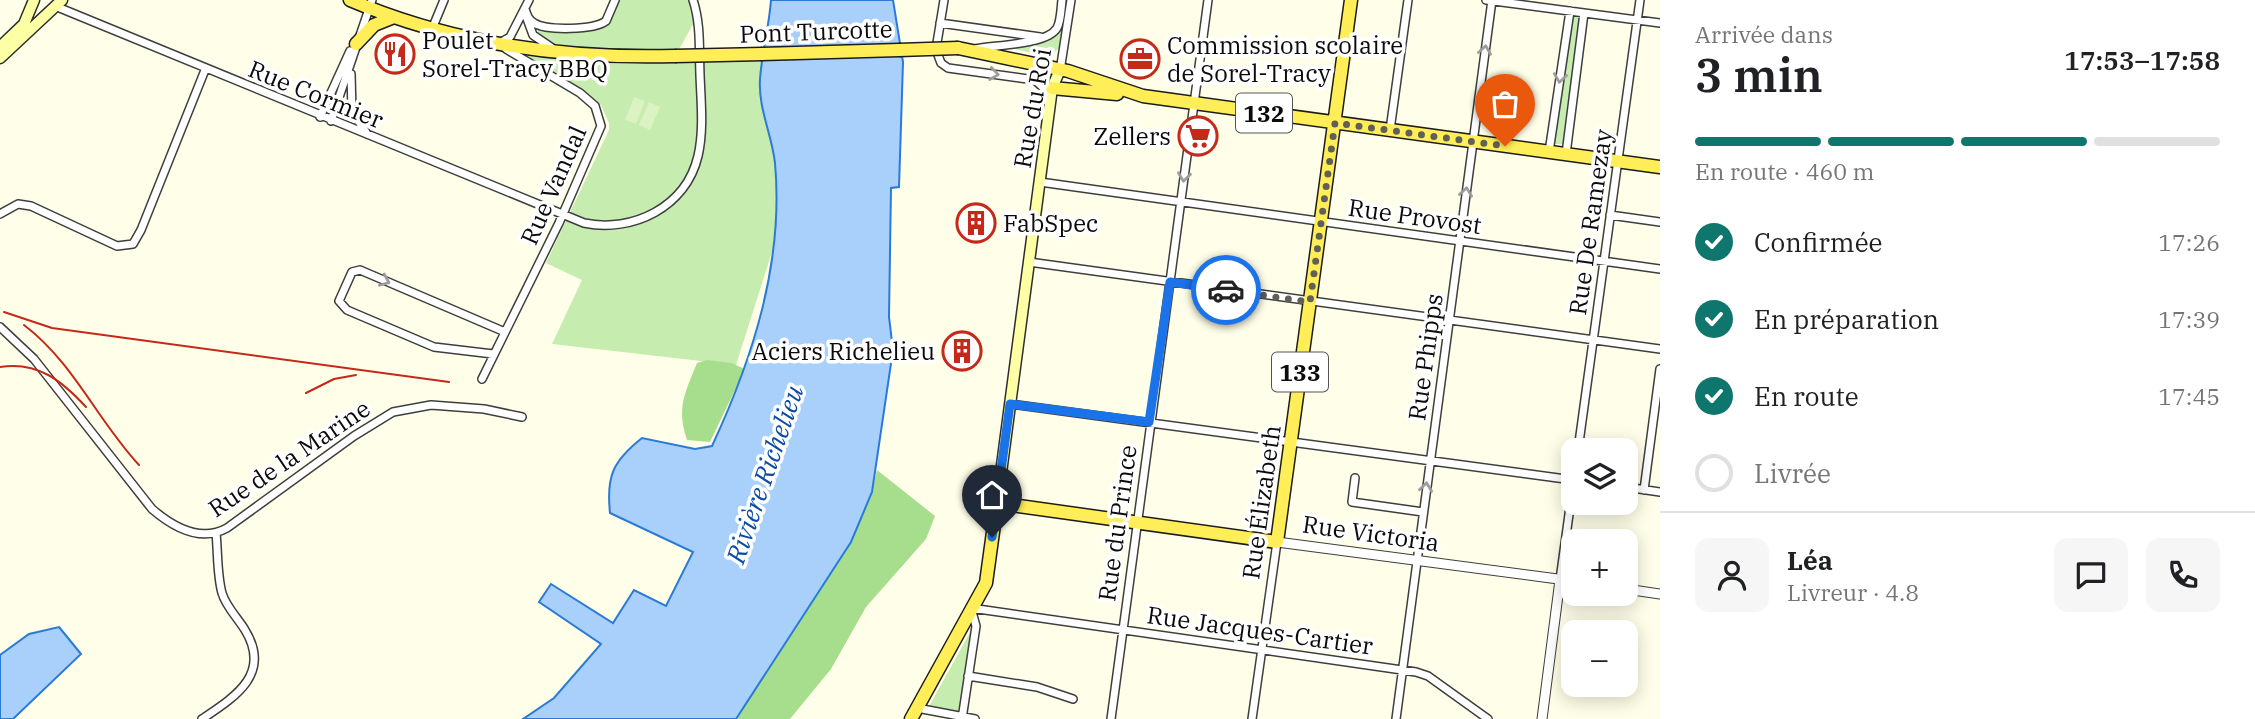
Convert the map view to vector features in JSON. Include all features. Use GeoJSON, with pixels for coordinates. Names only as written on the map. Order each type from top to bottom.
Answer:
{"type":"FeatureCollection","features":[{"type":"Feature","properties":{"kind":"main road"},"geometry":{"type":"LineString","coordinates":[[24,24],[34,0]]}},
{"type":"Feature","properties":{"kind":"main road","name":"132"},"geometry":{"type":"LineString","coordinates":[[350,0],[370,4],[395,17],[432,30],[486,44],[562,51]]}},
{"type":"Feature","properties":{"kind":"main road","name":"Rue Élizabeth"},"geometry":{"type":"LineString","coordinates":[[1277,542],[1351,0]]}},
{"type":"Feature","properties":{"kind":"main road"},"geometry":{"type":"LineString","coordinates":[[0,47],[4,37],[59,3]]}},
{"type":"Feature","properties":{"kind":"main road"},"geometry":{"type":"LineString","coordinates":[[0,58],[59,3]]}},
{"type":"Feature","properties":{"kind":"main road"},"geometry":{"type":"LineString","coordinates":[[356,44],[374,25],[395,17]]}},
{"type":"Feature","properties":{"kind":"main road","name":"132"},"geometry":{"type":"LineString","coordinates":[[973,49],[1059,72],[1068,71],[1131,92],[1194,103],[1660,167]]}},
{"type":"Feature","properties":{"kind":"main road","name":"Pont Turcotte"},"geometry":{"type":"LineString","coordinates":[[562,51],[643,57],[973,49]]}},
{"type":"Feature","properties":{"kind":"main road","name":"Rue du Roi"},"geometry":{"type":"LineString","coordinates":[[914,714],[986,583],[1052,91],[1059,72]]}},
{"type":"Feature","properties":{"kind":"main road"},"geometry":{"type":"LineString","coordinates":[[1052,91],[1131,92]]}},
{"type":"Feature","properties":{"kind":"main road","name":"Rue Victoria"},"geometry":{"type":"LineString","coordinates":[[997,503],[1277,542]]}},
{"type":"Feature","properties":{"kind":"street"},"geometry":{"type":"LineString","coordinates":[[432,30],[444,0]]}},
{"type":"Feature","properties":{"kind":"street"},"geometry":{"type":"LineString","coordinates":[[486,44],[502,42],[510,37],[529,0]]}},
{"type":"Feature","properties":{"kind":"street"},"geometry":{"type":"LineString","coordinates":[[525,9],[528,18],[536,24],[590,27],[606,21],[615,0]]}},
{"type":"Feature","properties":{"kind":"street","name":"Rue Cormier"},"geometry":{"type":"LineString","coordinates":[[59,3],[205,70],[596,226],[630,223],[656,213],[683,188],[694,167],[700,146],[698,23],[693,0]]}},
{"type":"Feature","properties":{"kind":"street"},"geometry":{"type":"LineString","coordinates":[[937,43],[944,0]]}},
{"type":"Feature","properties":{"kind":"street","name":"Rue du Roi"},"geometry":{"type":"LineString","coordinates":[[973,49],[1027,42],[1051,34],[1058,27],[1062,0]]}},
{"type":"Feature","properties":{"kind":"street","name":"Rue du Roi"},"geometry":{"type":"LineString","coordinates":[[1059,72],[1072,0]]}},
{"type":"Feature","properties":{"kind":"street","name":"Rue du Prince"},"geometry":{"type":"LineString","coordinates":[[1111,719],[1208,0]]}},
{"type":"Feature","properties":{"kind":"street"},"geometry":{"type":"LineString","coordinates":[[1390,131],[1408,0]]}},
{"type":"Feature","properties":{"kind":"street"},"geometry":{"type":"LineString","coordinates":[[1486,0],[1660,23]]}},
{"type":"Feature","properties":{"kind":"street","name":"Rue Phipps"},"geometry":{"type":"LineString","coordinates":[[1395,719],[1492,0]]}},
{"type":"Feature","properties":{"kind":"street","name":"Rue De Ramezay"},"geometry":{"type":"LineString","coordinates":[[1580,438],[1640,0]]}},
{"type":"Feature","properties":{"kind":"street"},"geometry":{"type":"LineString","coordinates":[[331,121],[370,4]]}},
{"type":"Feature","properties":{"kind":"street"},"geometry":{"type":"LineString","coordinates":[[525,9],[526,20],[533,35],[547,47],[562,51]]}},
{"type":"Feature","properties":{"kind":"street"},"geometry":{"type":"LineString","coordinates":[[1549,152],[1570,11]]}},
{"type":"Feature","properties":{"kind":"street"},"geometry":{"type":"LineString","coordinates":[[1566,154],[1584,13]]}},
{"type":"Feature","properties":{"kind":"street"},"geometry":{"type":"LineString","coordinates":[[940,23],[1041,37]]}},
{"type":"Feature","properties":{"kind":"street"},"geometry":{"type":"LineString","coordinates":[[320,117],[356,44]]}},
{"type":"Feature","properties":{"kind":"street"},"geometry":{"type":"LineString","coordinates":[[356,44],[351,80],[352,111],[357,122],[370,137]]}},
{"type":"Feature","properties":{"kind":"street","name":"Rue Vandal"},"geometry":{"type":"LineString","coordinates":[[482,379],[563,215],[601,126],[599,112],[580,93],[502,47]]}},
{"type":"Feature","properties":{"kind":"street"},"geometry":{"type":"LineString","coordinates":[[938,55],[941,63],[948,68],[1033,80],[1052,91]]}},
{"type":"Feature","properties":{"kind":"street"},"geometry":{"type":"LineString","coordinates":[[0,214],[18,204],[31,206],[117,246],[133,244],[142,230],[205,70]]}},
{"type":"Feature","properties":{"kind":"street","name":"Rue Provost"},"geometry":{"type":"LineString","coordinates":[[1040,182],[1660,269]]}},
{"type":"Feature","properties":{"kind":"street"},"geometry":{"type":"LineString","coordinates":[[1610,215],[1660,222]]}},
{"type":"Feature","properties":{"kind":"street"},"geometry":{"type":"LineString","coordinates":[[1029,262],[1660,349]]}},
{"type":"Feature","properties":{"kind":"street"},"geometry":{"type":"LineString","coordinates":[[493,355],[434,347],[340,303],[352,272],[357,269],[505,332]]}},
{"type":"Feature","properties":{"kind":"street","name":"Rue de la Marine"},"geometry":{"type":"LineString","coordinates":[[0,327],[34,359],[152,509],[186,531],[216,533],[354,436],[393,412],[415,406],[461,406],[522,416]]}},
{"type":"Feature","properties":{"kind":"street"},"geometry":{"type":"LineString","coordinates":[[1644,490],[1660,369]]}},
{"type":"Feature","properties":{"kind":"street"},"geometry":{"type":"LineString","coordinates":[[1010,404],[1561,478]]}},
{"type":"Feature","properties":{"kind":"street"},"geometry":{"type":"LineString","coordinates":[[1355,478],[1352,502],[1423,512]]}},
{"type":"Feature","properties":{"kind":"street"},"geometry":{"type":"LineString","coordinates":[[1638,489],[1660,492]]}},
{"type":"Feature","properties":{"kind":"street"},"geometry":{"type":"LineString","coordinates":[[1542,719],[1569,515]]}},
{"type":"Feature","properties":{"kind":"street"},"geometry":{"type":"LineString","coordinates":[[202,719],[231,699],[246,684],[255,660],[250,637],[222,593],[216,533]]}},
{"type":"Feature","properties":{"kind":"street","name":"Rue Victoria"},"geometry":{"type":"LineString","coordinates":[[1277,542],[1560,580]]}},
{"type":"Feature","properties":{"kind":"street","name":"Rue Élizabeth"},"geometry":{"type":"LineString","coordinates":[[1252,719],[1277,542]]}},
{"type":"Feature","properties":{"kind":"street"},"geometry":{"type":"LineString","coordinates":[[1638,591],[1660,594]]}},
{"type":"Feature","properties":{"kind":"street"},"geometry":{"type":"LineString","coordinates":[[962,718],[976,626],[971,608]]}},
{"type":"Feature","properties":{"kind":"street","name":"Rue Jacques-Cartier"},"geometry":{"type":"LineString","coordinates":[[971,608],[1402,670],[1429,676],[1488,719]]}},
{"type":"Feature","properties":{"kind":"street"},"geometry":{"type":"LineString","coordinates":[[968,676],[1037,687],[1073,699]]}},
{"type":"Feature","properties":{"kind":"street"},"geometry":{"type":"LineString","coordinates":[[914,714],[975,719]]}},
{"type":"Feature","properties":{"kind":"green space"},"geometry":{"type":"Polygon","coordinates":[[[615,0],[693,0],[698,23],[692,26],[676,55],[772,58],[779,230],[736,365],[552,344],[582,280],[546,263],[609,130],[609,123],[601,105],[514,52],[557,51],[540,39],[536,24],[603,24],[615,0]]]}},
{"type":"Feature","properties":{"kind":"green space"},"geometry":{"type":"Polygon","coordinates":[[[1567,9],[1583,11],[1564,144],[1554,144],[1567,9]]]}},
{"type":"Feature","properties":{"kind":"green space"},"geometry":{"type":"Polygon","coordinates":[[[1062,31],[1059,48],[1050,57],[997,45],[1062,31]]]}},
{"type":"Feature","properties":{"kind":"green space"},"geometry":{"type":"Polygon","coordinates":[[[634,97],[645,101],[636,124],[625,120],[634,97]]]}},
{"type":"Feature","properties":{"kind":"green space"},"geometry":{"type":"Polygon","coordinates":[[[649,102],[660,107],[650,130],[639,125],[649,102]]]}},
{"type":"Feature","properties":{"kind":"green space"},"geometry":{"type":"Polygon","coordinates":[[[707,360],[731,363],[745,369],[710,442],[687,440],[682,419],[683,401],[697,363],[707,360]]]}},
{"type":"Feature","properties":{"kind":"green space"},"geometry":{"type":"Polygon","coordinates":[[[877,470],[935,516],[926,539],[866,607],[831,669],[790,719],[736,719],[851,542],[872,492],[877,470]]]}},
{"type":"Feature","properties":{"kind":"green space"},"geometry":{"type":"Polygon","coordinates":[[[973,627],[961,715],[927,710],[973,627]]]}},
{"type":"Feature","properties":{"kind":"water","name":"Rivière Richelieu"},"geometry":{"type":"Polygon","coordinates":[[[771,0],[893,0],[903,62],[899,187],[891,188],[889,317],[893,350],[872,492],[851,542],[736,719],[523,719],[554,698],[601,644],[539,602],[551,584],[613,623],[634,590],[666,606],[693,552],[610,513],[609,489],[618,462],[642,438],[695,449],[712,446],[752,344],[770,273],[775,237],[775,163],[760,90],[771,0]]]}},
{"type":"Feature","properties":{"kind":"water"},"geometry":{"type":"Polygon","coordinates":[[[59,627],[81,654],[13,719],[0,719],[0,655],[29,634],[59,627]]]}},
{"type":"Feature","properties":{"kind":"railway"},"geometry":{"type":"LineString","coordinates":[[4,312],[52,328],[449,382]]}},
{"type":"Feature","properties":{"kind":"railway"},"geometry":{"type":"LineString","coordinates":[[24,325],[42,340],[71,374],[139,465]]}},
{"type":"Feature","properties":{"kind":"railway"},"geometry":{"type":"LineString","coordinates":[[0,367],[38,370],[58,381],[86,407]]}},
{"type":"Feature","properties":{"kind":"railway"},"geometry":{"type":"LineString","coordinates":[[306,393],[334,379],[356,375]]}},
{"type":"Feature","properties":{"kind":"way so far"},"geometry":{"type":"LineString","coordinates":[[1226,290],[1310,302],[1335,123],[1505,146]]}},
{"type":"Feature","properties":{"kind":"place","name":"Poulet Sorel-Tracy BBQ"},"geometry":{"type":"Point","coordinates":[395,54]}},
{"type":"Feature","properties":{"kind":"place","name":"Commission scolaire de Sorel-Tracy"},"geometry":{"type":"Point","coordinates":[1140,59]}},
{"type":"Feature","properties":{"kind":"place","name":"Zellers"},"geometry":{"type":"Point","coordinates":[1198,136]}},
{"type":"Feature","properties":{"kind":"place","name":"FabSpec"},"geometry":{"type":"Point","coordinates":[976,223]}},
{"type":"Feature","properties":{"kind":"place","name":"Aciers Richelieu"},"geometry":{"type":"Point","coordinates":[962,351]}},
{"type":"Feature","properties":{"kind":"route"},"geometry":{"type":"LineString","coordinates":[[992,537],[1010,404],[1149,422],[1170,282],[1226,290]]}}]}
